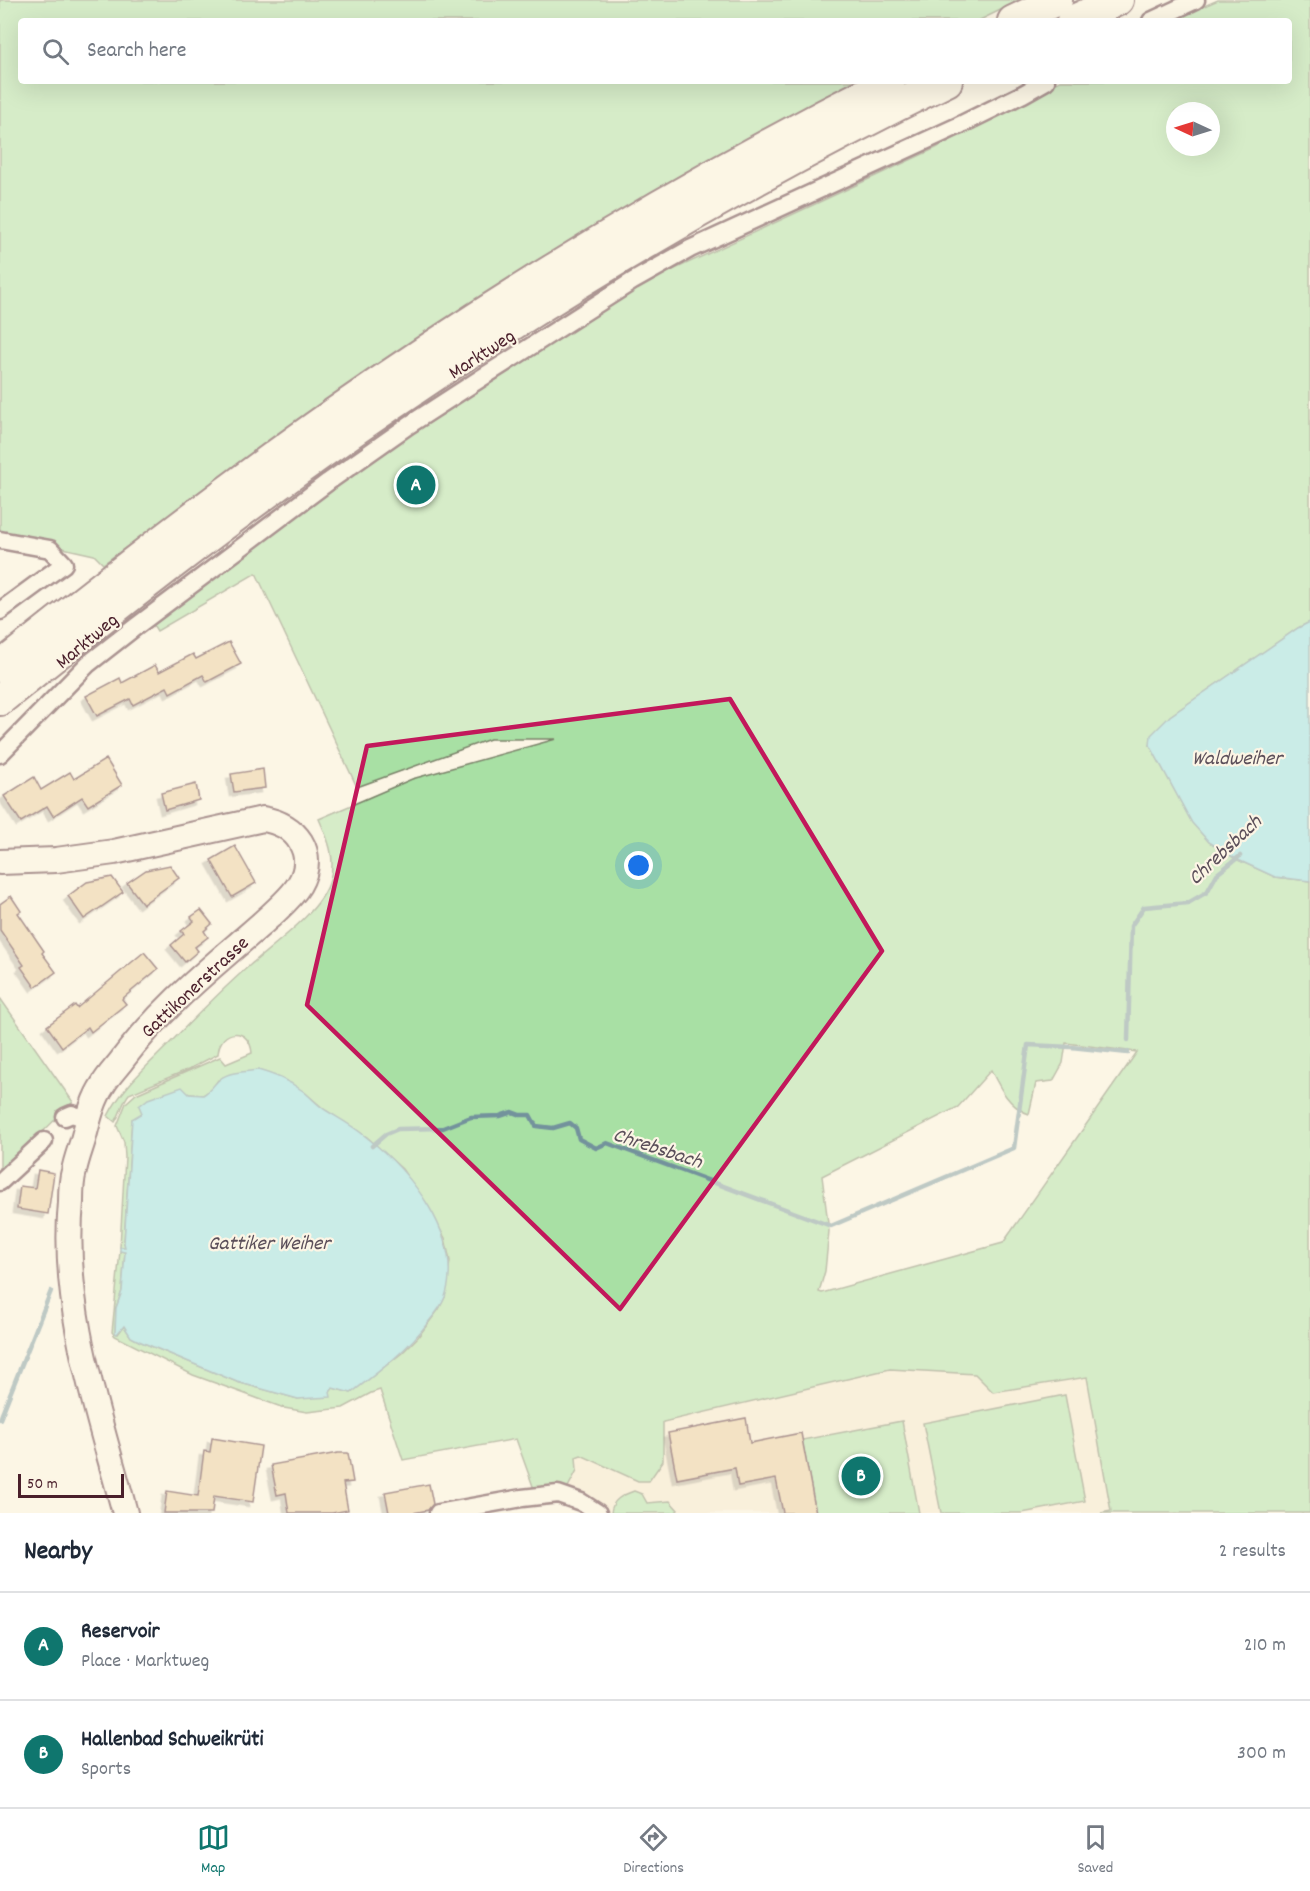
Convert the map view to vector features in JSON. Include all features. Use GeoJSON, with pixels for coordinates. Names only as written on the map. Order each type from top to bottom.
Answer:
{"type":"FeatureCollection","features":[{"type":"Feature","properties":{"kind":"highway"},"geometry":{"type":"LineString","coordinates":[[1019,18],[1057,0]]}},
{"type":"Feature","properties":{"kind":"highway"},"geometry":{"type":"LineString","coordinates":[[1079,18],[1118,0]]}},
{"type":"Feature","properties":{"kind":"highway"},"geometry":{"type":"LineString","coordinates":[[0,667],[253,471],[430,348],[639,218],[790,133],[884,84]]}},
{"type":"Feature","properties":{"kind":"highway"},"geometry":{"type":"LineString","coordinates":[[0,700],[124,601],[285,480],[507,328],[643,245],[748,185],[941,84]]}},
{"type":"Feature","properties":{"kind":"main road","name":"Gattikonerstrasse"},"geometry":{"type":"LineString","coordinates":[[0,862],[56,860],[114,852],[263,819],[280,823],[292,831],[303,848],[306,861],[305,870],[297,888],[261,924],[185,990],[148,1027],[102,1085],[73,1171],[68,1225],[71,1293],[82,1357],[125,1513]]}},
{"type":"Feature","properties":{"kind":"street"},"geometry":{"type":"LineString","coordinates":[[1157,18],[1196,0]]}},
{"type":"Feature","properties":{"kind":"street","name":"Marktweg"},"geometry":{"type":"LineString","coordinates":[[0,754],[81,670],[134,628],[328,482],[476,381],[633,281],[690,249],[958,126],[1041,84]]}},
{"type":"Feature","properties":{"kind":"street"},"geometry":{"type":"LineString","coordinates":[[0,540],[50,549],[64,564],[0,611]]}},
{"type":"Feature","properties":{"kind":"street"},"geometry":{"type":"LineString","coordinates":[[65,1117],[72,1114],[89,1120]]}},
{"type":"Feature","properties":{"kind":"street"},"geometry":{"type":"LineString","coordinates":[[0,1182],[44,1141]]}},
{"type":"Feature","properties":{"kind":"street"},"geometry":{"type":"LineString","coordinates":[[438,1513],[558,1494],[581,1502],[598,1513]]}},
{"type":"Feature","properties":{"kind":"highlighted area"},"geometry":{"type":"Polygon","coordinates":[[[730,699],[882,951],[620,1309],[307,1005],[367,746],[730,699]]]}},
{"type":"Feature","properties":{"kind":"shaded area"},"geometry":{"type":"Polygon","coordinates":[[[890,1369],[976,1374],[993,1392],[1087,1377],[1111,1511],[1101,1513],[598,1513],[567,1489],[577,1470],[576,1457],[581,1455],[638,1481],[663,1461],[663,1422],[890,1369]]]}},
{"type":"Feature","properties":{"kind":"green space"},"geometry":{"type":"Polygon","coordinates":[[[0,0],[1021,0],[984,18],[18,18],[18,84],[851,84],[684,173],[507,280],[347,385],[103,564],[94,555],[0,534],[0,0]]]}},
{"type":"Feature","properties":{"kind":"green space"},"geometry":{"type":"Polygon","coordinates":[[[1218,0],[1310,0],[1310,622],[1170,716],[1150,745],[1192,822],[1209,842],[1236,859],[1275,877],[1310,881],[1310,1513],[1101,1513],[1111,1511],[1087,1377],[993,1392],[975,1374],[890,1369],[663,1422],[663,1461],[649,1481],[638,1481],[581,1455],[576,1457],[577,1470],[567,1489],[534,1489],[516,1439],[403,1460],[380,1390],[343,1408],[307,1412],[284,1408],[193,1375],[115,1336],[112,1332],[120,1251],[125,1252],[122,1291],[116,1308],[115,1333],[118,1334],[124,1326],[131,1337],[139,1341],[237,1382],[298,1399],[330,1392],[333,1388],[351,1393],[402,1353],[418,1337],[439,1309],[445,1297],[450,1261],[445,1238],[425,1203],[402,1169],[367,1137],[325,1110],[303,1091],[218,1080],[211,1090],[203,1095],[189,1094],[132,1119],[125,1247],[120,1247],[125,1157],[124,1142],[117,1126],[126,1103],[136,1094],[220,1057],[226,1064],[252,1053],[250,1044],[241,1035],[229,1035],[224,1039],[218,1054],[129,1094],[115,1122],[108,1116],[113,1106],[143,1070],[217,995],[296,927],[317,904],[325,892],[332,872],[332,856],[319,819],[412,779],[556,739],[490,739],[357,787],[256,573],[157,631],[147,615],[404,439],[649,281],[936,148],[1054,84],[1292,84],[1292,18],[1177,18],[1218,0]],[[1066,1043],[1063,1063],[1053,1081],[1036,1083],[1029,1114],[1011,1102],[991,1070],[958,1107],[822,1176],[829,1231],[825,1271],[819,1292],[1003,1243],[1137,1052],[1066,1043]]]}},
{"type":"Feature","properties":{"kind":"green space"},"geometry":{"type":"Polygon","coordinates":[[[0,998],[73,1102],[0,1174],[0,998]]]}},
{"type":"Feature","properties":{"kind":"green space"},"geometry":{"type":"Polygon","coordinates":[[[1065,1395],[1085,1501],[1022,1513],[941,1513],[923,1423],[1065,1395]]]}},
{"type":"Feature","properties":{"kind":"green space"},"geometry":{"type":"Polygon","coordinates":[[[902,1421],[919,1513],[816,1513],[802,1440],[902,1421]]]}},
{"type":"Feature","properties":{"kind":"green space"},"geometry":{"type":"Polygon","coordinates":[[[634,1491],[642,1494],[647,1503],[670,1501],[678,1510],[675,1513],[611,1513],[616,1501],[634,1491]]]}},
{"type":"Feature","properties":{"kind":"water","name":"Waldweiher"},"geometry":{"type":"Polygon","coordinates":[[[1310,622],[1310,881],[1275,877],[1236,859],[1209,842],[1192,823],[1150,745],[1151,735],[1170,716],[1310,622]]]}},
{"type":"Feature","properties":{"kind":"water","name":"Gattiker Weiher"},"geometry":{"type":"Polygon","coordinates":[[[258,1070],[281,1078],[297,1087],[382,1150],[415,1186],[429,1207],[440,1229],[447,1251],[449,1274],[445,1297],[439,1309],[403,1350],[351,1393],[333,1388],[330,1392],[331,1397],[298,1399],[237,1382],[139,1341],[131,1337],[124,1326],[117,1334],[115,1333],[116,1308],[122,1291],[125,1252],[120,1251],[120,1247],[125,1247],[132,1119],[142,1113],[139,1106],[148,1099],[182,1087],[189,1094],[203,1095],[224,1076],[258,1070]]]}},
{"type":"Feature","properties":{"kind":"building"},"geometry":{"type":"Polygon","coordinates":[[[229,642],[241,664],[207,682],[203,675],[170,693],[167,687],[133,705],[130,699],[97,716],[86,696],[120,678],[122,683],[155,665],[159,672],[193,654],[196,659],[229,642]]]}},
{"type":"Feature","properties":{"kind":"building"},"geometry":{"type":"Polygon","coordinates":[[[106,759],[122,785],[88,806],[82,797],[53,816],[47,806],[21,822],[4,796],[34,777],[41,790],[70,772],[74,779],[106,759]]]}},
{"type":"Feature","properties":{"kind":"building"},"geometry":{"type":"Polygon","coordinates":[[[263,769],[265,788],[234,792],[231,774],[263,769]]]}},
{"type":"Feature","properties":{"kind":"building"},"geometry":{"type":"Polygon","coordinates":[[[196,784],[199,800],[165,810],[161,793],[196,784]]]}},
{"type":"Feature","properties":{"kind":"building"},"geometry":{"type":"Polygon","coordinates":[[[235,846],[256,883],[232,897],[211,860],[235,846]]]}},
{"type":"Feature","properties":{"kind":"building"},"geometry":{"type":"Polygon","coordinates":[[[170,865],[179,878],[143,904],[127,883],[146,870],[170,865]]]}},
{"type":"Feature","properties":{"kind":"building"},"geometry":{"type":"Polygon","coordinates":[[[112,877],[123,892],[84,919],[68,896],[87,882],[112,877]]]}},
{"type":"Feature","properties":{"kind":"building"},"geometry":{"type":"Polygon","coordinates":[[[11,896],[21,911],[18,913],[56,972],[35,987],[21,967],[24,965],[0,930],[0,904],[11,896]]]}},
{"type":"Feature","properties":{"kind":"building"},"geometry":{"type":"Polygon","coordinates":[[[201,910],[212,924],[204,931],[208,937],[195,947],[198,951],[185,962],[171,945],[184,934],[181,931],[194,921],[191,917],[201,910]]]}},
{"type":"Feature","properties":{"kind":"building"},"geometry":{"type":"Polygon","coordinates":[[[144,952],[158,969],[122,999],[126,1004],[91,1032],[88,1027],[62,1047],[47,1026],[75,1005],[77,1008],[144,952]]]}},
{"type":"Feature","properties":{"kind":"building"},"geometry":{"type":"Polygon","coordinates":[[[38,1170],[54,1173],[48,1214],[17,1209],[20,1186],[35,1188],[38,1170]]]}},
{"type":"Feature","properties":{"kind":"building"},"geometry":{"type":"Polygon","coordinates":[[[746,1418],[750,1443],[801,1433],[816,1513],[783,1513],[776,1479],[738,1486],[735,1468],[677,1479],[668,1433],[746,1418]]]}},
{"type":"Feature","properties":{"kind":"building"},"geometry":{"type":"Polygon","coordinates":[[[212,1438],[261,1446],[253,1502],[214,1496],[212,1513],[164,1513],[167,1491],[198,1496],[204,1451],[210,1452],[212,1438]]]}},
{"type":"Feature","properties":{"kind":"building"},"geometry":{"type":"Polygon","coordinates":[[[348,1453],[353,1482],[343,1483],[348,1510],[332,1513],[289,1513],[286,1493],[277,1495],[271,1465],[348,1453]]]}},
{"type":"Feature","properties":{"kind":"building"},"geometry":{"type":"Polygon","coordinates":[[[429,1484],[433,1504],[428,1510],[413,1513],[389,1513],[385,1492],[429,1484]]]}},
{"type":"Feature","properties":{"kind":"waterway","name":"Chrebsbach"},"geometry":{"type":"LineString","coordinates":[[1128,1040],[1131,926],[1144,907],[1188,903],[1207,892],[1217,874],[1240,856]]}},
{"type":"Feature","properties":{"kind":"waterway","name":"Chrebsbach"},"geometry":{"type":"LineString","coordinates":[[372,1146],[386,1134],[398,1129],[443,1128],[471,1117],[500,1116],[512,1112],[530,1115],[536,1126],[553,1128],[570,1123],[576,1128],[579,1139],[596,1148],[607,1143],[831,1226],[1014,1148],[1028,1045],[1128,1052]]}},
{"type":"Feature","properties":{"kind":"waterway"},"geometry":{"type":"LineString","coordinates":[[0,1419],[51,1291]]}},
{"type":"Feature","properties":{"kind":"place","name":"Reservoir"},"geometry":{"type":"Point","coordinates":[416,485]}},
{"type":"Feature","properties":{"kind":"place","name":"Hallenbad Schweikrüti"},"geometry":{"type":"Point","coordinates":[861,1476]}}]}
